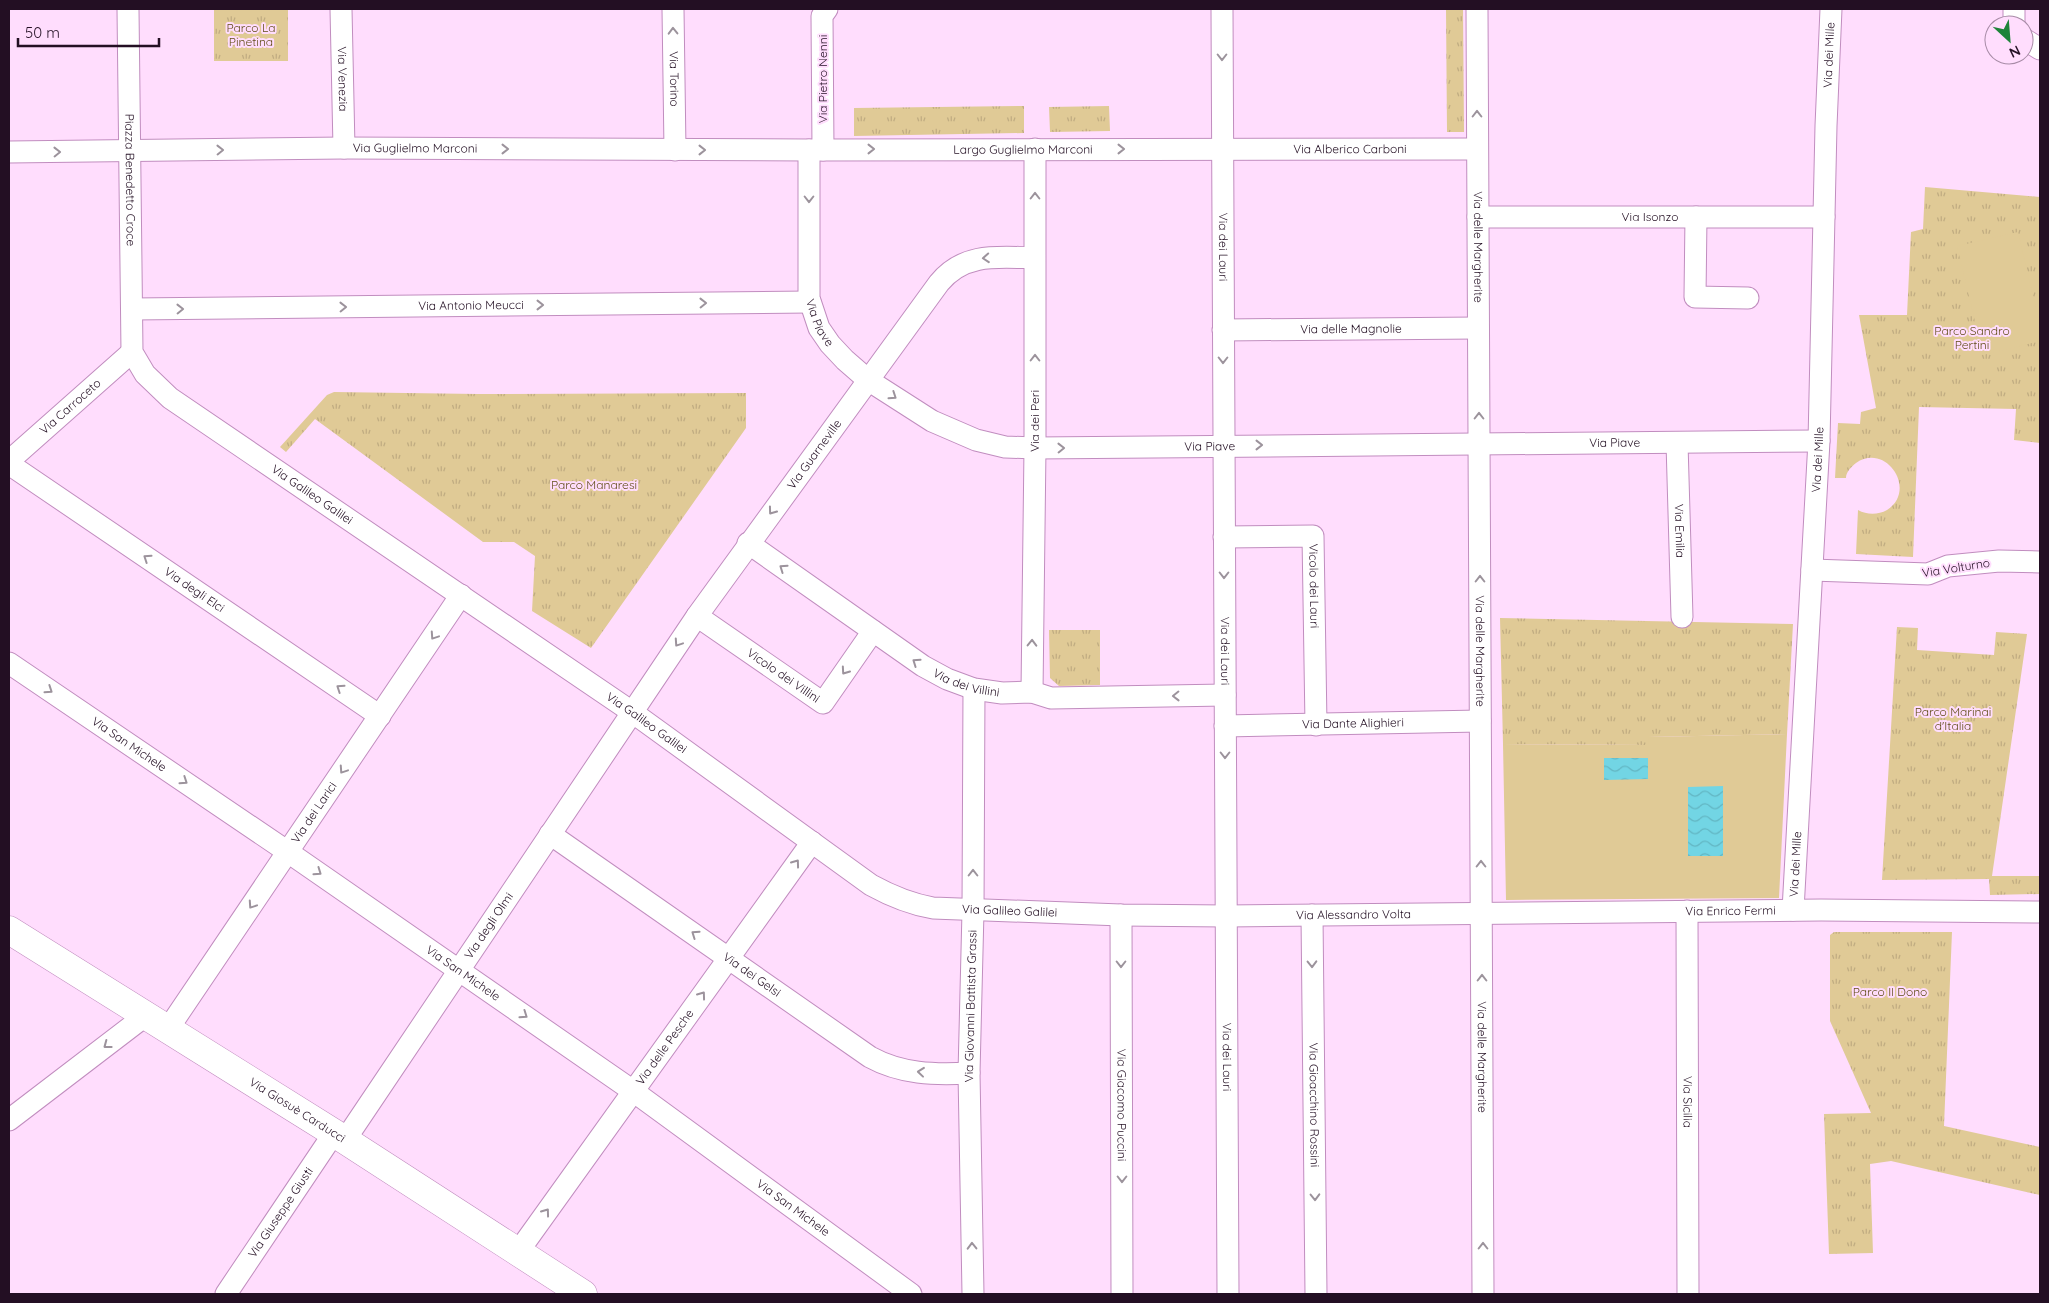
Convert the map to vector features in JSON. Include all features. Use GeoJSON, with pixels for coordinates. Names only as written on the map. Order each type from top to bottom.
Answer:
{"type":"FeatureCollection","features":[{"type":"Feature","properties":{"kind":"street","name":"Piazza Benedetto Croce"},"geometry":{"type":"LineString","coordinates":[[128,9],[132,352]]}},
{"type":"Feature","properties":{"kind":"street","name":"Via Venezia"},"geometry":{"type":"LineString","coordinates":[[341,9],[344,148]]}},
{"type":"Feature","properties":{"kind":"street","name":"Via Torino"},"geometry":{"type":"LineString","coordinates":[[673,9],[676,150]]}},
{"type":"Feature","properties":{"kind":"street","name":"Via Pietro Nenni"},"geometry":{"type":"LineString","coordinates":[[816,150],[822,16],[827,9]]}},
{"type":"Feature","properties":{"kind":"street","name":"Via dei Lauri"},"geometry":{"type":"LineString","coordinates":[[1222,9],[1228,1294]]}},
{"type":"Feature","properties":{"kind":"street","name":"Via delle Margherite"},"geometry":{"type":"LineString","coordinates":[[1476,9],[1483,1294]]}},
{"type":"Feature","properties":{"kind":"street","name":"Via dei Mille"},"geometry":{"type":"LineString","coordinates":[[1793,910],[1819,441],[1831,9]]}},
{"type":"Feature","properties":{"kind":"street","name":"Via Guglielmo Marconi"},"geometry":{"type":"LineString","coordinates":[[9,152],[344,148],[816,150]]}},
{"type":"Feature","properties":{"kind":"street","name":"Via Alberico Carboni"},"geometry":{"type":"LineString","coordinates":[[1222,149],[1477,148]]}},
{"type":"Feature","properties":{"kind":"street","name":"Largo Guglielmo Marconi"},"geometry":{"type":"LineString","coordinates":[[816,150],[1222,149]]}},
{"type":"Feature","properties":{"kind":"street","name":"Via Piave"},"geometry":{"type":"LineString","coordinates":[[816,150],[808,288],[810,302],[819,328],[830,344],[845,360],[868,380],[932,421],[964,436],[1005,447],[1035,448],[1819,441]]}},
{"type":"Feature","properties":{"kind":"street","name":"Via dei Peri"},"geometry":{"type":"LineString","coordinates":[[1032,692],[1035,448],[1035,150]]}},
{"type":"Feature","properties":{"kind":"street","name":"Via Isonzo"},"geometry":{"type":"LineString","coordinates":[[1478,216],[1824,217]]}},
{"type":"Feature","properties":{"kind":"street"},"geometry":{"type":"LineString","coordinates":[[1696,217],[1695,298],[1748,298]]}},
{"type":"Feature","properties":{"kind":"street","name":"Via Guarneville"},"geometry":{"type":"LineString","coordinates":[[632,712],[748,543],[939,283],[951,270],[980,257],[1034,258]]}},
{"type":"Feature","properties":{"kind":"street","name":"Via Antonio Meucci"},"geometry":{"type":"LineString","coordinates":[[132,309],[810,302]]}},
{"type":"Feature","properties":{"kind":"street","name":"Via delle Magnolie"},"geometry":{"type":"LineString","coordinates":[[1223,330],[1478,328]]}},
{"type":"Feature","properties":{"kind":"street","name":"Via Carroceto"},"geometry":{"type":"LineString","coordinates":[[9,463],[132,352]]}},
{"type":"Feature","properties":{"kind":"street","name":"Via Galileo Galilei"},"geometry":{"type":"LineString","coordinates":[[132,352],[141,369],[164,393],[632,712],[871,885],[899,899],[933,908],[973,911],[1226,916]]}},
{"type":"Feature","properties":{"kind":"street","name":"Via Emilia"},"geometry":{"type":"LineString","coordinates":[[1677,443],[1682,617]]}},
{"type":"Feature","properties":{"kind":"street","name":"Via degli Elci"},"geometry":{"type":"LineString","coordinates":[[9,463],[380,716]]}},
{"type":"Feature","properties":{"kind":"street","name":"Vicolo dei Lauri"},"geometry":{"type":"LineString","coordinates":[[1224,537],[1312,536],[1316,725]]}},
{"type":"Feature","properties":{"kind":"street","name":"Via dei Villini"},"geometry":{"type":"LineString","coordinates":[[748,543],[938,676],[974,689],[1002,693],[1032,692],[1051,698],[1225,695]]}},
{"type":"Feature","properties":{"kind":"street","name":"Via Volturno"},"geometry":{"type":"LineString","coordinates":[[1812,570],[1928,574],[1948,566],[1999,561],[2040,562]]}},
{"type":"Feature","properties":{"kind":"street","name":"Via dei Larici"},"geometry":{"type":"LineString","coordinates":[[9,1120],[157,1023],[288,852],[461,595]]}},
{"type":"Feature","properties":{"kind":"street","name":"Vicolo dei Villini"},"geometry":{"type":"LineString","coordinates":[[697,616],[823,703],[873,631]]}},
{"type":"Feature","properties":{"kind":"street","name":"Via San Michele"},"geometry":{"type":"LineString","coordinates":[[9,663],[288,852],[633,1091],[911,1294]]}},
{"type":"Feature","properties":{"kind":"street","name":"Via Giovanni Battista Grassi"},"geometry":{"type":"LineString","coordinates":[[973,1294],[969,1072],[973,911],[974,689]]}},
{"type":"Feature","properties":{"kind":"street","name":"Via degli Olmi"},"geometry":{"type":"LineString","coordinates":[[340,1137],[459,970],[632,712]]}},
{"type":"Feature","properties":{"kind":"street","name":"Via Dante Alighieri"},"geometry":{"type":"LineString","coordinates":[[1225,726],[1480,721]]}},
{"type":"Feature","properties":{"kind":"street","name":"Via dei Gelsi"},"geometry":{"type":"LineString","coordinates":[[550,834],[729,957],[856,1048],[880,1062],[917,1072],[969,1072]]}},
{"type":"Feature","properties":{"kind":"street","name":"Via delle Pesche"},"geometry":{"type":"LineString","coordinates":[[518,1252],[812,842]]}},
{"type":"Feature","properties":{"kind":"street","name":"Via Enrico Fermi"},"geometry":{"type":"LineString","coordinates":[[1481,913],[1793,910],[2040,912]]}},
{"type":"Feature","properties":{"kind":"street","name":"Via Sicilia"},"geometry":{"type":"LineString","coordinates":[[1687,911],[1688,1294]]}},
{"type":"Feature","properties":{"kind":"street","name":"Via Alessandro Volta"},"geometry":{"type":"LineString","coordinates":[[1226,916],[1481,913]]}},
{"type":"Feature","properties":{"kind":"street","name":"Via Giacomo Puccini"},"geometry":{"type":"LineString","coordinates":[[1121,915],[1122,1294]]}},
{"type":"Feature","properties":{"kind":"street","name":"Via Gioacchino Rossini"},"geometry":{"type":"LineString","coordinates":[[1312,915],[1316,1294]]}},
{"type":"Feature","properties":{"kind":"street","name":"Via Giosuè Carducci"},"geometry":{"type":"LineString","coordinates":[[9,930],[340,1137],[583,1294]]}},
{"type":"Feature","properties":{"kind":"street","name":"Via Giuseppe Giusti"},"geometry":{"type":"LineString","coordinates":[[226,1294],[340,1137]]}},
{"type":"Feature","properties":{"kind":"green space","name":"Parco La Pinetina"},"geometry":{"type":"Polygon","coordinates":[[[214,9],[288,9],[288,61],[214,61],[214,9]]]}},
{"type":"Feature","properties":{"kind":"green space"},"geometry":{"type":"Polygon","coordinates":[[[1446,9],[1463,9],[1464,132],[1447,132],[1446,9]]]}},
{"type":"Feature","properties":{"kind":"green space"},"geometry":{"type":"Polygon","coordinates":[[[1024,106],[1024,133],[854,136],[854,108],[1024,106]]]}},
{"type":"Feature","properties":{"kind":"green space"},"geometry":{"type":"Polygon","coordinates":[[[1109,106],[1110,131],[1050,132],[1049,107],[1109,106]]]}},
{"type":"Feature","properties":{"kind":"green space","name":"Parco Sandro Pertini"},"geometry":{"type":"Polygon","coordinates":[[[1925,187],[2040,197],[2040,443],[2014,440],[2016,409],[1919,407],[1913,557],[1856,554],[1858,510],[1872,514],[1887,510],[1896,501],[1899,481],[1887,463],[1878,459],[1867,458],[1852,466],[1846,478],[1835,478],[1838,423],[1860,424],[1861,412],[1876,408],[1859,315],[1907,315],[1911,232],[1923,229],[1925,187]]]}},
{"type":"Feature","properties":{"kind":"green space"},"geometry":{"type":"Polygon","coordinates":[[[2018,232],[2040,326],[2040,341],[1983,355],[1957,246],[2018,232]]]}},
{"type":"Feature","properties":{"kind":"green space","name":"Parco Manaresi"},"geometry":{"type":"Polygon","coordinates":[[[334,392],[478,394],[746,393],[746,428],[591,648],[532,611],[535,556],[514,542],[483,542],[315,419],[286,452],[280,447],[327,395],[334,392]]]}},
{"type":"Feature","properties":{"kind":"green space"},"geometry":{"type":"Polygon","coordinates":[[[1500,618],[1793,624],[1787,734],[1649,737],[1649,745],[1503,744],[1500,618]]]}},
{"type":"Feature","properties":{"kind":"green space","name":"Parco Marinai d'Italia"},"geometry":{"type":"Polygon","coordinates":[[[1897,627],[1918,628],[1917,650],[1994,655],[1996,632],[2027,634],[1992,876],[2040,876],[2040,894],[1990,895],[1989,879],[1882,880],[1897,627]]]}},
{"type":"Feature","properties":{"kind":"green space"},"geometry":{"type":"Polygon","coordinates":[[[1049,630],[1100,630],[1100,685],[1059,686],[1050,678],[1049,630]]]}},
{"type":"Feature","properties":{"kind":"green space"},"geometry":{"type":"Polygon","coordinates":[[[1787,734],[1779,898],[1506,900],[1503,744],[1648,745],[1649,737],[1787,734]]]}},
{"type":"Feature","properties":{"kind":"green space","name":"Parco Il Dono"},"geometry":{"type":"Polygon","coordinates":[[[1834,932],[1952,932],[1944,1126],[2040,1147],[2040,1195],[1891,1161],[1870,1164],[1873,1253],[1829,1254],[1824,1114],[1871,1113],[1830,1021],[1830,935],[1834,932]]]}},
{"type":"Feature","properties":{"kind":"water"},"geometry":{"type":"Polygon","coordinates":[[[1604,758],[1648,758],[1648,779],[1604,780],[1604,758]]]}},
{"type":"Feature","properties":{"kind":"water"},"geometry":{"type":"Polygon","coordinates":[[[1723,786],[1723,856],[1688,856],[1688,787],[1723,786]]]}}]}
